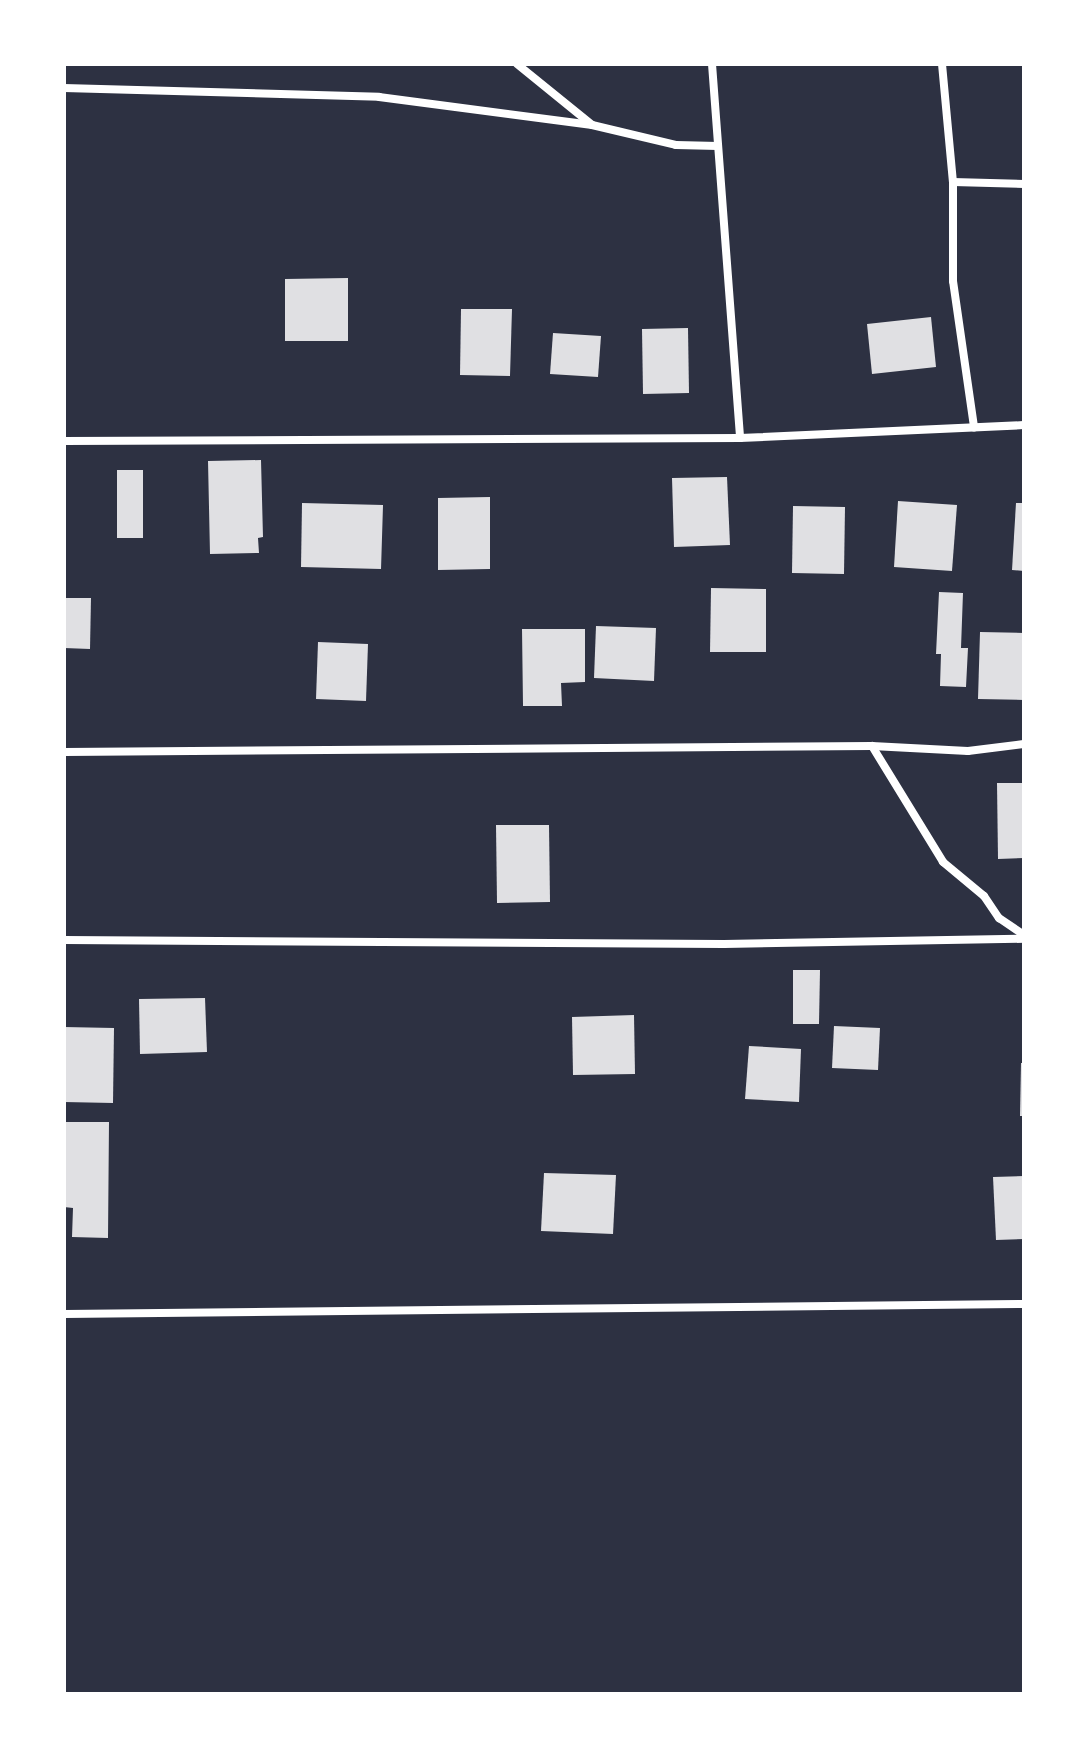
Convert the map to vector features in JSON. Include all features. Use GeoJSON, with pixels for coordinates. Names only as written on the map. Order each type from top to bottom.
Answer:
{"type":"FeatureCollection","features":[{"type":"Feature","properties":{"kind":"street"},"geometry":{"type":"LineString","coordinates":[[517,64],[592,125]]}},
{"type":"Feature","properties":{"kind":"street"},"geometry":{"type":"LineString","coordinates":[[712,64],[740,438]]}},
{"type":"Feature","properties":{"kind":"street"},"geometry":{"type":"LineString","coordinates":[[942,64],[953,182],[953,281],[974,427]]}},
{"type":"Feature","properties":{"kind":"street"},"geometry":{"type":"LineString","coordinates":[[64,88],[379,97],[592,125],[676,145],[718,146]]}},
{"type":"Feature","properties":{"kind":"street"},"geometry":{"type":"LineString","coordinates":[[953,182],[1024,184]]}},
{"type":"Feature","properties":{"kind":"street"},"geometry":{"type":"LineString","coordinates":[[64,441],[740,438],[1024,425]]}},
{"type":"Feature","properties":{"kind":"street"},"geometry":{"type":"LineString","coordinates":[[64,752],[872,746],[968,751],[1024,744]]}},
{"type":"Feature","properties":{"kind":"street"},"geometry":{"type":"LineString","coordinates":[[872,746],[943,862],[984,896],[999,918],[1024,937]]}},
{"type":"Feature","properties":{"kind":"street"},"geometry":{"type":"LineString","coordinates":[[64,940],[724,944],[1024,937]]}},
{"type":"Feature","properties":{"kind":"street"},"geometry":{"type":"LineString","coordinates":[[64,1314],[1024,1304]]}},
{"type":"Feature","properties":{"kind":"building"},"geometry":{"type":"Polygon","coordinates":[[[348,278],[348,341],[285,341],[285,279],[348,278]]]}},
{"type":"Feature","properties":{"kind":"building"},"geometry":{"type":"Polygon","coordinates":[[[461,309],[512,309],[510,376],[460,375],[461,309]]]}},
{"type":"Feature","properties":{"kind":"building"},"geometry":{"type":"Polygon","coordinates":[[[931,317],[936,367],[872,374],[867,324],[931,317]]]}},
{"type":"Feature","properties":{"kind":"building"},"geometry":{"type":"Polygon","coordinates":[[[688,328],[689,393],[643,394],[642,329],[688,328]]]}},
{"type":"Feature","properties":{"kind":"building"},"geometry":{"type":"Polygon","coordinates":[[[553,333],[601,336],[598,377],[550,374],[553,333]]]}},
{"type":"Feature","properties":{"kind":"building"},"geometry":{"type":"Polygon","coordinates":[[[261,460],[263,537],[258,538],[259,553],[210,554],[208,461],[261,460]]]}},
{"type":"Feature","properties":{"kind":"building"},"geometry":{"type":"Polygon","coordinates":[[[117,470],[143,470],[143,538],[117,538],[117,470]]]}},
{"type":"Feature","properties":{"kind":"building"},"geometry":{"type":"Polygon","coordinates":[[[727,477],[730,545],[674,547],[672,478],[727,477]]]}},
{"type":"Feature","properties":{"kind":"building"},"geometry":{"type":"Polygon","coordinates":[[[490,497],[490,569],[438,570],[438,498],[490,497]]]}},
{"type":"Feature","properties":{"kind":"building"},"geometry":{"type":"Polygon","coordinates":[[[898,501],[957,505],[952,571],[894,567],[898,501]]]}},
{"type":"Feature","properties":{"kind":"building"},"geometry":{"type":"Polygon","coordinates":[[[302,503],[383,505],[381,569],[301,567],[302,503]]]}},
{"type":"Feature","properties":{"kind":"building"},"geometry":{"type":"Polygon","coordinates":[[[1016,503],[1024,503],[1024,571],[1012,570],[1016,503]]]}},
{"type":"Feature","properties":{"kind":"building"},"geometry":{"type":"Polygon","coordinates":[[[793,506],[845,507],[844,574],[792,573],[793,506]]]}},
{"type":"Feature","properties":{"kind":"building"},"geometry":{"type":"Polygon","coordinates":[[[711,588],[766,589],[766,652],[710,652],[711,588]]]}},
{"type":"Feature","properties":{"kind":"building"},"geometry":{"type":"Polygon","coordinates":[[[939,592],[963,593],[961,648],[968,648],[966,687],[940,686],[941,654],[936,654],[939,592]]]}},
{"type":"Feature","properties":{"kind":"building"},"geometry":{"type":"Polygon","coordinates":[[[64,598],[91,598],[90,649],[64,648],[64,598]]]}},
{"type":"Feature","properties":{"kind":"building"},"geometry":{"type":"Polygon","coordinates":[[[596,626],[656,628],[654,681],[594,678],[596,626]]]}},
{"type":"Feature","properties":{"kind":"building"},"geometry":{"type":"Polygon","coordinates":[[[522,629],[585,629],[585,682],[561,683],[562,706],[523,706],[522,629]]]}},
{"type":"Feature","properties":{"kind":"building"},"geometry":{"type":"Polygon","coordinates":[[[980,632],[1024,633],[1024,700],[978,699],[980,632]]]}},
{"type":"Feature","properties":{"kind":"building"},"geometry":{"type":"Polygon","coordinates":[[[318,642],[368,644],[366,701],[316,699],[318,642]]]}},
{"type":"Feature","properties":{"kind":"building"},"geometry":{"type":"Polygon","coordinates":[[[997,783],[1024,783],[1024,858],[998,859],[997,783]]]}},
{"type":"Feature","properties":{"kind":"building"},"geometry":{"type":"Polygon","coordinates":[[[496,825],[549,825],[550,902],[497,903],[496,825]]]}},
{"type":"Feature","properties":{"kind":"building"},"geometry":{"type":"Polygon","coordinates":[[[793,970],[820,970],[819,1024],[793,1024],[793,970]]]}},
{"type":"Feature","properties":{"kind":"building"},"geometry":{"type":"Polygon","coordinates":[[[205,998],[207,1052],[140,1054],[139,999],[205,998]]]}},
{"type":"Feature","properties":{"kind":"building"},"geometry":{"type":"Polygon","coordinates":[[[634,1015],[635,1074],[573,1075],[572,1017],[634,1015]]]}},
{"type":"Feature","properties":{"kind":"building"},"geometry":{"type":"Polygon","coordinates":[[[834,1026],[880,1028],[878,1070],[832,1068],[834,1026]]]}},
{"type":"Feature","properties":{"kind":"building"},"geometry":{"type":"Polygon","coordinates":[[[64,1027],[114,1028],[113,1103],[64,1102],[64,1027]]]}},
{"type":"Feature","properties":{"kind":"building"},"geometry":{"type":"Polygon","coordinates":[[[749,1046],[801,1049],[799,1102],[745,1099],[749,1046]]]}},
{"type":"Feature","properties":{"kind":"building"},"geometry":{"type":"Polygon","coordinates":[[[1021,1063],[1024,1063],[1024,1116],[1020,1116],[1021,1063]]]}},
{"type":"Feature","properties":{"kind":"building"},"geometry":{"type":"Polygon","coordinates":[[[64,1122],[109,1122],[108,1238],[72,1237],[73,1208],[64,1207],[64,1122]]]}},
{"type":"Feature","properties":{"kind":"building"},"geometry":{"type":"Polygon","coordinates":[[[544,1173],[616,1175],[613,1234],[541,1231],[544,1173]]]}},
{"type":"Feature","properties":{"kind":"building"},"geometry":{"type":"Polygon","coordinates":[[[1024,1176],[1024,1239],[996,1240],[993,1177],[1024,1176]]]}}]}
